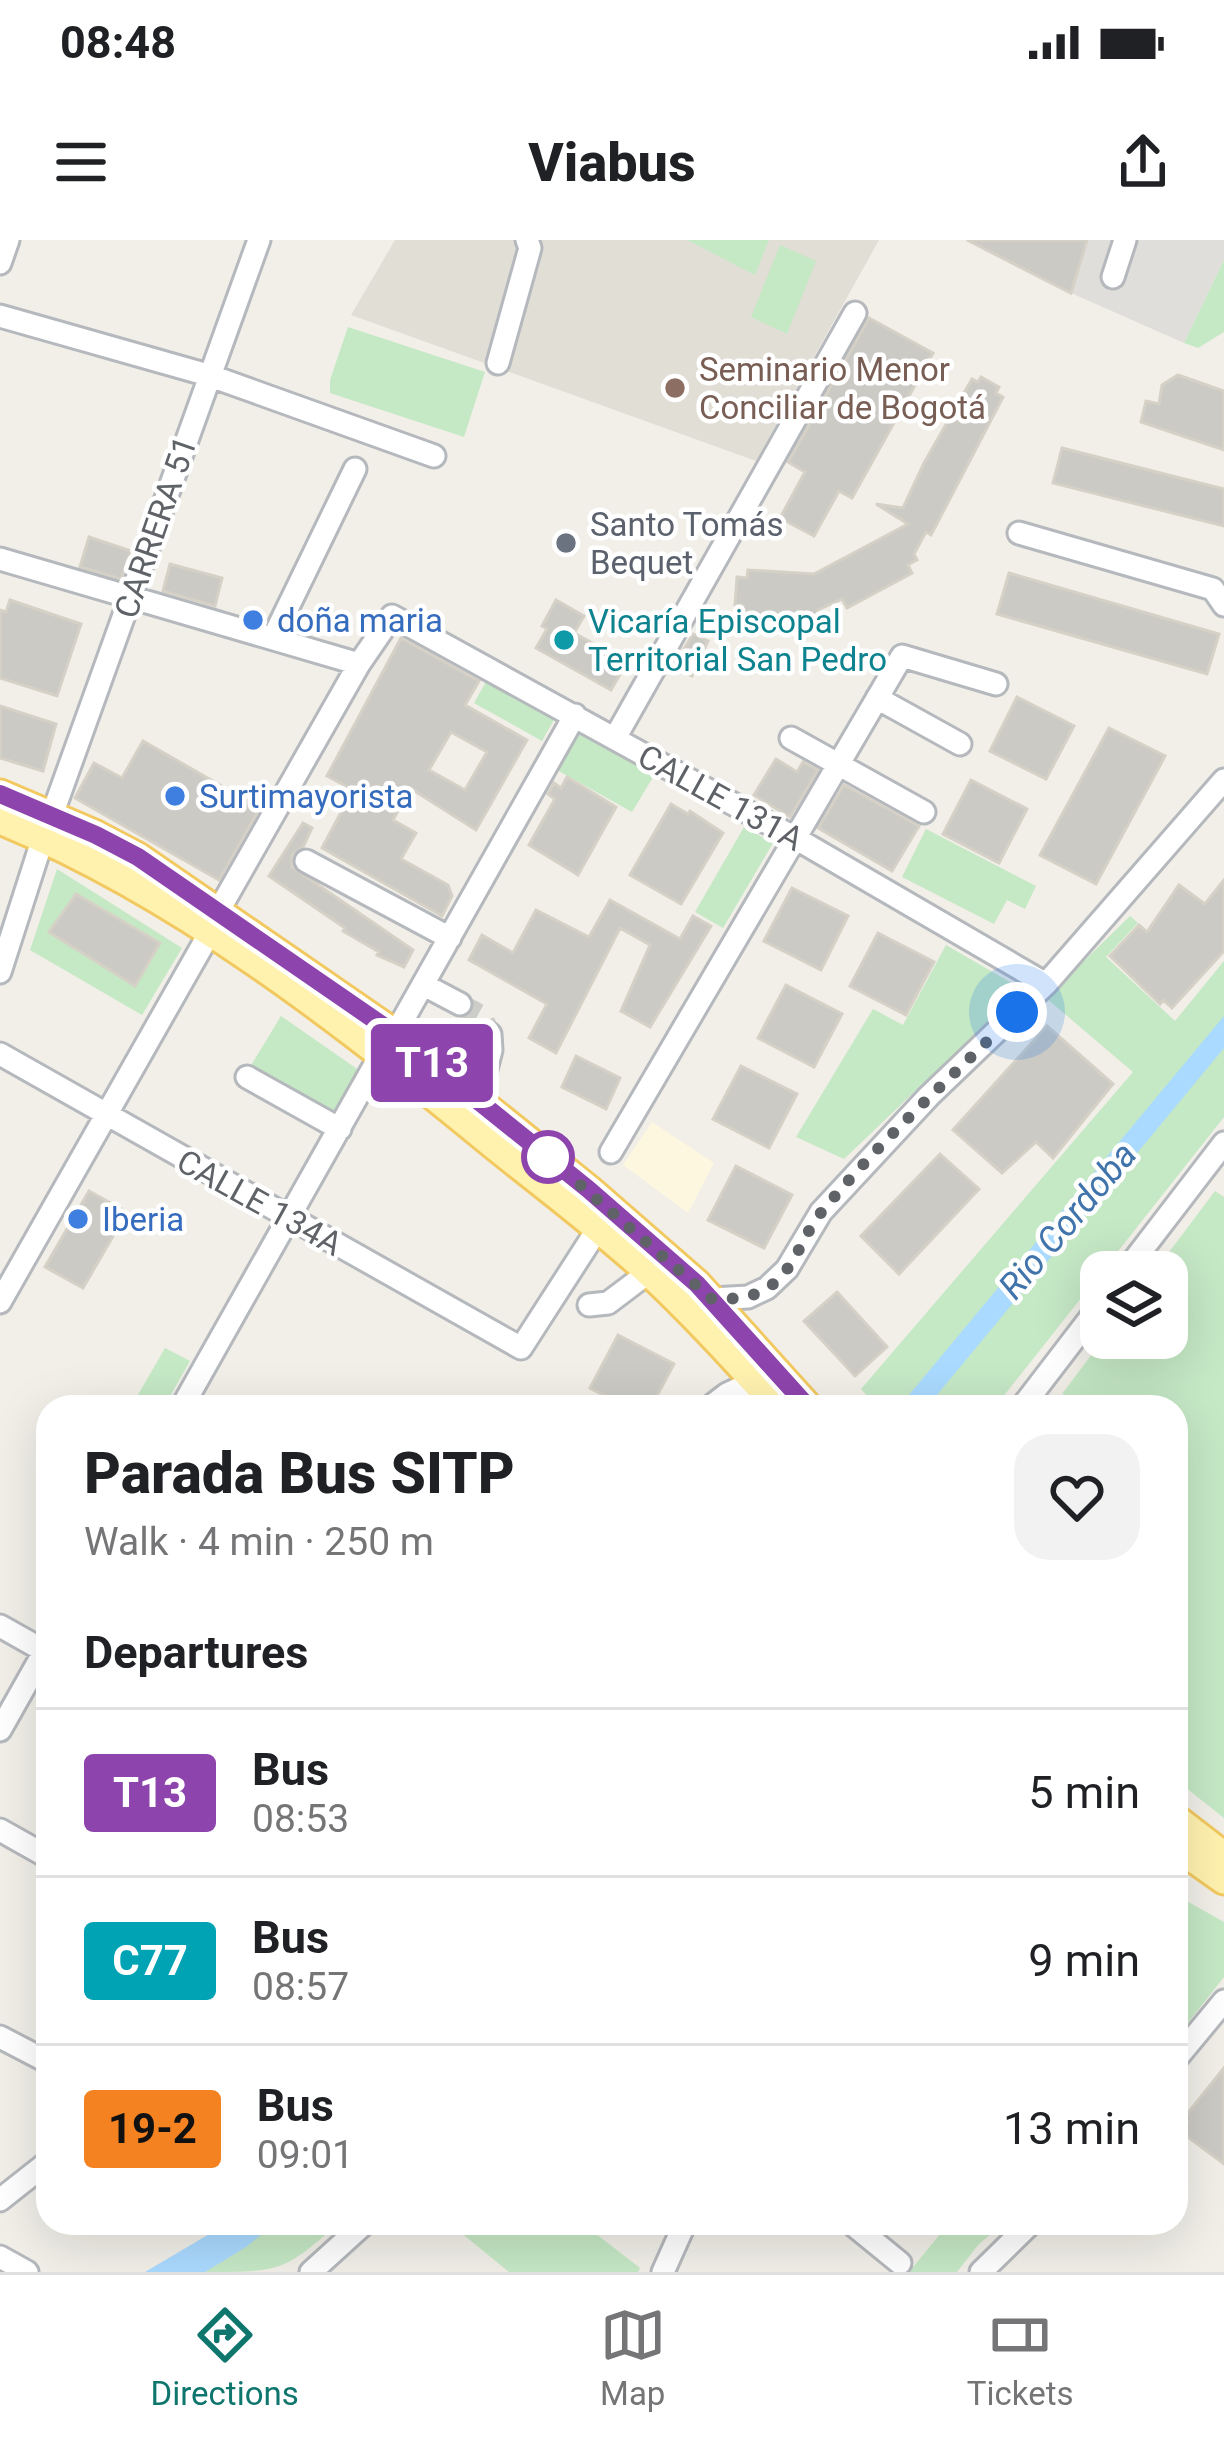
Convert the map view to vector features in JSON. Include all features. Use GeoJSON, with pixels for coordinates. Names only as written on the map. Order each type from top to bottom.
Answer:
{"type":"FeatureCollection","features":[{"type":"Feature","properties":{"kind":"main road"},"geometry":{"type":"LineString","coordinates":[[0,794],[48,826]]}},
{"type":"Feature","properties":{"kind":"main road"},"geometry":{"type":"LineString","coordinates":[[0,820],[48,826],[116,844],[214,922],[388,1044],[478,1100],[712,1299],[797,1395]]}},
{"type":"Feature","properties":{"kind":"main road"},"geometry":{"type":"LineString","coordinates":[[388,1044],[649,1272],[767,1395]]}},
{"type":"Feature","properties":{"kind":"main road"},"geometry":{"type":"LineString","coordinates":[[1188,1829],[1224,1856]]}},
{"type":"Feature","properties":{"kind":"main road"},"geometry":{"type":"LineString","coordinates":[[1188,1854],[1224,1880]]}},
{"type":"Feature","properties":{"kind":"street"},"geometry":{"type":"LineString","coordinates":[[0,263],[8,240]]}},
{"type":"Feature","properties":{"kind":"street","name":"CARRERA 51"},"geometry":{"type":"LineString","coordinates":[[0,972],[8,923],[48,826],[260,240]]}},
{"type":"Feature","properties":{"kind":"street"},"geometry":{"type":"LineString","coordinates":[[498,363],[530,248],[526,240]]}},
{"type":"Feature","properties":{"kind":"street"},"geometry":{"type":"LineString","coordinates":[[1113,277],[1124,240]]}},
{"type":"Feature","properties":{"kind":"street"},"geometry":{"type":"LineString","coordinates":[[615,738],[855,313]]}},
{"type":"Feature","properties":{"kind":"street"},"geometry":{"type":"LineString","coordinates":[[0,316],[208,375],[434,456]]}},
{"type":"Feature","properties":{"kind":"street"},"geometry":{"type":"LineString","coordinates":[[273,638],[355,469]]}},
{"type":"Feature","properties":{"kind":"street"},"geometry":{"type":"LineString","coordinates":[[1019,532],[1213,589],[1224,605]]}},
{"type":"Feature","properties":{"kind":"street"},"geometry":{"type":"LineString","coordinates":[[0,559],[359,664],[0,1302]]}},
{"type":"Feature","properties":{"kind":"street","name":"CALLE 131A"},"geometry":{"type":"LineString","coordinates":[[359,664],[392,616],[795,838],[1046,984]]}},
{"type":"Feature","properties":{"kind":"street"},"geometry":{"type":"LineString","coordinates":[[611,1152],[905,655],[996,684]]}},
{"type":"Feature","properties":{"kind":"street"},"geometry":{"type":"LineString","coordinates":[[877,698],[960,744]]}},
{"type":"Feature","properties":{"kind":"street"},"geometry":{"type":"LineString","coordinates":[[189,1395],[575,715]]}},
{"type":"Feature","properties":{"kind":"street"},"geometry":{"type":"LineString","coordinates":[[791,738],[924,812]]}},
{"type":"Feature","properties":{"kind":"street"},"geometry":{"type":"LineString","coordinates":[[712,1299],[748,1297],[788,1270],[821,1212],[929,1096],[1046,984],[1224,780]]}},
{"type":"Feature","properties":{"kind":"street"},"geometry":{"type":"LineString","coordinates":[[306,861],[450,938]]}},
{"type":"Feature","properties":{"kind":"street"},"geometry":{"type":"LineString","coordinates":[[424,985],[460,1004]]}},
{"type":"Feature","properties":{"kind":"street"},"geometry":{"type":"LineString","coordinates":[[478,1100],[491,1050],[490,1034]]}},
{"type":"Feature","properties":{"kind":"street","name":"CALLE 134A"},"geometry":{"type":"LineString","coordinates":[[0,1054],[520,1348],[567,1285],[597,1230]]}},
{"type":"Feature","properties":{"kind":"street"},"geometry":{"type":"LineString","coordinates":[[247,1077],[340,1129]]}},
{"type":"Feature","properties":{"kind":"street"},"geometry":{"type":"LineString","coordinates":[[1144,1251],[1214,1174],[1224,1143]]}},
{"type":"Feature","properties":{"kind":"street"},"geometry":{"type":"LineString","coordinates":[[590,1305],[608,1303],[649,1272]]}},
{"type":"Feature","properties":{"kind":"street"},"geometry":{"type":"LineString","coordinates":[[1031,1395],[1080,1331]]}},
{"type":"Feature","properties":{"kind":"street"},"geometry":{"type":"LineString","coordinates":[[726,1395],[755,1381]]}},
{"type":"Feature","properties":{"kind":"street"},"geometry":{"type":"LineString","coordinates":[[0,1626],[36,1644]]}},
{"type":"Feature","properties":{"kind":"street"},"geometry":{"type":"LineString","coordinates":[[0,1730],[36,1669]]}},
{"type":"Feature","properties":{"kind":"street"},"geometry":{"type":"LineString","coordinates":[[0,1830],[36,1850]]}},
{"type":"Feature","properties":{"kind":"street"},"geometry":{"type":"LineString","coordinates":[[1188,2044],[1224,2001]]}},
{"type":"Feature","properties":{"kind":"street"},"geometry":{"type":"LineString","coordinates":[[0,2037],[36,2056]]}},
{"type":"Feature","properties":{"kind":"street"},"geometry":{"type":"LineString","coordinates":[[0,2200],[36,2172]]}},
{"type":"Feature","properties":{"kind":"street"},"geometry":{"type":"LineString","coordinates":[[311,2272],[352,2235]]}},
{"type":"Feature","properties":{"kind":"street"},"geometry":{"type":"LineString","coordinates":[[663,2272],[680,2235]]}},
{"type":"Feature","properties":{"kind":"street"},"geometry":{"type":"LineString","coordinates":[[866,2235],[900,2263]]}},
{"type":"Feature","properties":{"kind":"street"},"geometry":{"type":"LineString","coordinates":[[981,2272],[1019,2235]]}},
{"type":"Feature","properties":{"kind":"street"},"geometry":{"type":"LineString","coordinates":[[0,2257],[27,2272]]}},
{"type":"Feature","properties":{"kind":"shaded area","name":"Seminario Menor Conciliar de Bogotá"},"geometry":{"type":"Polygon","coordinates":[[[395,240],[879,240],[756,461],[351,315],[395,240]]]}},
{"type":"Feature","properties":{"kind":"shaded area"},"geometry":{"type":"Polygon","coordinates":[[[1088,240],[1224,240],[1224,260],[1184,343],[1071,293],[1088,240]]]}},
{"type":"Feature","properties":{"kind":"shaded area"},"geometry":{"type":"Polygon","coordinates":[[[652,1122],[714,1163],[688,1213],[623,1165],[652,1122]]]}},
{"type":"Feature","properties":{"kind":"green space"},"geometry":{"type":"Polygon","coordinates":[[[687,240],[769,240],[755,275],[687,240]]]}},
{"type":"Feature","properties":{"kind":"green space"},"geometry":{"type":"Polygon","coordinates":[[[780,245],[816,261],[787,334],[751,317],[780,245]]]}},
{"type":"Feature","properties":{"kind":"green space"},"geometry":{"type":"Polygon","coordinates":[[[1224,260],[1224,332],[1198,348],[1184,343],[1224,260]]]}},
{"type":"Feature","properties":{"kind":"green space"},"geometry":{"type":"Polygon","coordinates":[[[348,327],[485,372],[464,437],[330,393],[348,327]]]}},
{"type":"Feature","properties":{"kind":"green space"},"geometry":{"type":"Polygon","coordinates":[[[487,680],[555,718],[542,741],[474,703],[487,680]]]}},
{"type":"Feature","properties":{"kind":"green space"},"geometry":{"type":"Polygon","coordinates":[[[580,731],[655,774],[632,812],[557,770],[580,731]]]}},
{"type":"Feature","properties":{"kind":"green space"},"geometry":{"type":"Polygon","coordinates":[[[744,827],[773,843],[723,928],[695,912],[744,827]]]}},
{"type":"Feature","properties":{"kind":"green space"},"geometry":{"type":"Polygon","coordinates":[[[926,829],[1036,886],[1025,909],[1007,900],[994,924],[902,877],[926,829]]]}},
{"type":"Feature","properties":{"kind":"green space"},"geometry":{"type":"Polygon","coordinates":[[[57,869],[182,948],[142,1015],[30,950],[57,869]]]}},
{"type":"Feature","properties":{"kind":"green space"},"geometry":{"type":"Polygon","coordinates":[[[1130,916],[1138,923],[1106,957],[1175,1021],[1224,961],[1224,1117],[1118,1251],[1080,1251],[1080,1299],[1004,1395],[866,1395],[861,1389],[1133,1072],[1046,998],[1130,916]]]}},
{"type":"Feature","properties":{"kind":"green space"},"geometry":{"type":"Polygon","coordinates":[[[946,945],[1022,989],[844,1159],[796,1137],[873,1009],[903,1025],[946,945]]]}},
{"type":"Feature","properties":{"kind":"green space"},"geometry":{"type":"Polygon","coordinates":[[[281,1016],[360,1071],[337,1114],[250,1067],[281,1016]]]}},
{"type":"Feature","properties":{"kind":"green space"},"geometry":{"type":"Polygon","coordinates":[[[1215,1191],[1224,1197],[1224,1818],[1188,1790],[1188,1395],[1062,1394],[1088,1359],[1188,1359],[1188,1251],[1170,1251],[1215,1191]]]}},
{"type":"Feature","properties":{"kind":"green space"},"geometry":{"type":"Polygon","coordinates":[[[165,1348],[190,1361],[171,1395],[138,1395],[165,1348]]]}},
{"type":"Feature","properties":{"kind":"green space"},"geometry":{"type":"Polygon","coordinates":[[[1188,1902],[1224,1922],[1224,1977],[1188,2023],[1188,1902]]]}},
{"type":"Feature","properties":{"kind":"green space"},"geometry":{"type":"Polygon","coordinates":[[[258,2235],[324,2235],[280,2266],[205,2272],[258,2235]]]}},
{"type":"Feature","properties":{"kind":"green space"},"geometry":{"type":"Polygon","coordinates":[[[464,2235],[597,2235],[640,2268],[638,2272],[509,2272],[464,2235]]]}},
{"type":"Feature","properties":{"kind":"green space"},"geometry":{"type":"Polygon","coordinates":[[[939,2235],[990,2235],[957,2272],[909,2272],[939,2235]]]}},
{"type":"Feature","properties":{"kind":"water","name":"Rio Cordoba"},"geometry":{"type":"Polygon","coordinates":[[[1224,1016],[1224,1048],[937,1395],[909,1395],[1224,1016]]]}},
{"type":"Feature","properties":{"kind":"water"},"geometry":{"type":"Polygon","coordinates":[[[208,2235],[260,2235],[205,2272],[145,2272],[208,2235]]]}},
{"type":"Feature","properties":{"kind":"building"},"geometry":{"type":"Polygon","coordinates":[[[967,240],[1087,240],[1071,293],[967,240]]]}},
{"type":"Feature","properties":{"kind":"building"},"geometry":{"type":"Polygon","coordinates":[[[869,318],[933,353],[852,498],[839,491],[814,536],[780,518],[805,472],[788,462],[869,318]]]}},
{"type":"Feature","properties":{"kind":"building"},"geometry":{"type":"Polygon","coordinates":[[[1178,375],[1224,391],[1224,450],[1141,422],[1146,401],[1159,404],[1162,385],[1178,375]]]}},
{"type":"Feature","properties":{"kind":"building"},"geometry":{"type":"Polygon","coordinates":[[[981,377],[999,387],[996,393],[1003,397],[931,535],[926,532],[914,554],[917,560],[908,565],[912,573],[847,608],[842,599],[818,610],[817,619],[742,614],[743,605],[735,605],[737,577],[747,578],[748,570],[814,574],[908,524],[876,504],[903,508],[972,379],[978,382],[981,377]]]}},
{"type":"Feature","properties":{"kind":"building"},"geometry":{"type":"Polygon","coordinates":[[[1062,448],[1224,489],[1224,526],[1053,483],[1062,448]]]}},
{"type":"Feature","properties":{"kind":"building"},"geometry":{"type":"Polygon","coordinates":[[[89,537],[131,551],[121,579],[80,567],[89,537]]]}},
{"type":"Feature","properties":{"kind":"building"},"geometry":{"type":"Polygon","coordinates":[[[170,564],[222,578],[215,606],[163,591],[170,564]]]}},
{"type":"Feature","properties":{"kind":"building"},"geometry":{"type":"Polygon","coordinates":[[[1009,573],[1219,634],[1207,674],[997,614],[1009,573]]]}},
{"type":"Feature","properties":{"kind":"building"},"geometry":{"type":"Polygon","coordinates":[[[10,600],[81,624],[57,696],[0,678],[0,610],[6,612],[10,600]]]}},
{"type":"Feature","properties":{"kind":"building","name":"Vicaría Episcopal Territorial San Pedro"},"geometry":{"type":"Polygon","coordinates":[[[556,600],[584,616],[574,633],[627,662],[611,690],[536,648],[556,600]]]}},
{"type":"Feature","properties":{"kind":"building"},"geometry":{"type":"Polygon","coordinates":[[[693,634],[708,641],[692,676],[673,667],[693,634]]]}},
{"type":"Feature","properties":{"kind":"building"},"geometry":{"type":"Polygon","coordinates":[[[401,638],[479,681],[465,705],[527,740],[476,830],[410,788],[393,820],[416,833],[401,859],[448,885],[452,896],[442,916],[322,848],[353,790],[327,776],[401,638]],[[451,732],[429,770],[465,790],[487,752],[451,732]]]}},
{"type":"Feature","properties":{"kind":"building"},"geometry":{"type":"Polygon","coordinates":[[[1017,697],[1074,726],[1046,779],[990,751],[1017,697]]]}},
{"type":"Feature","properties":{"kind":"building"},"geometry":{"type":"Polygon","coordinates":[[[0,706],[56,724],[43,771],[0,758],[0,706]]]}},
{"type":"Feature","properties":{"kind":"building"},"geometry":{"type":"Polygon","coordinates":[[[1109,728],[1165,756],[1096,884],[1040,855],[1109,728]]]}},
{"type":"Feature","properties":{"kind":"building","name":"Surtimayorista"},"geometry":{"type":"Polygon","coordinates":[[[143,741],[260,808],[219,880],[75,798],[94,763],[122,778],[143,741]]]}},
{"type":"Feature","properties":{"kind":"building"},"geometry":{"type":"Polygon","coordinates":[[[776,759],[797,772],[803,762],[818,770],[790,817],[754,795],[776,759]]]}},
{"type":"Feature","properties":{"kind":"building"},"geometry":{"type":"Polygon","coordinates":[[[567,777],[616,807],[578,875],[529,845],[555,799],[548,794],[554,783],[561,788],[567,777]]]}},
{"type":"Feature","properties":{"kind":"building"},"geometry":{"type":"Polygon","coordinates":[[[971,780],[1027,809],[999,863],[943,834],[971,780]]]}},
{"type":"Feature","properties":{"kind":"building"},"geometry":{"type":"Polygon","coordinates":[[[844,785],[919,826],[892,871],[818,828],[844,785]]]}},
{"type":"Feature","properties":{"kind":"building"},"geometry":{"type":"Polygon","coordinates":[[[671,804],[723,833],[681,904],[630,875],[671,804]]]}},
{"type":"Feature","properties":{"kind":"building"},"geometry":{"type":"Polygon","coordinates":[[[303,823],[312,828],[303,847],[292,855],[292,867],[413,950],[404,967],[377,955],[379,952],[269,876],[303,823]]]}},
{"type":"Feature","properties":{"kind":"building"},"geometry":{"type":"Polygon","coordinates":[[[1224,880],[1224,951],[1172,1008],[1163,1000],[1160,1004],[1110,956],[1139,925],[1147,932],[1179,885],[1205,904],[1224,880]]]}},
{"type":"Feature","properties":{"kind":"building"},"geometry":{"type":"Polygon","coordinates":[[[792,888],[848,916],[821,970],[764,941],[792,888]]]}},
{"type":"Feature","properties":{"kind":"building"},"geometry":{"type":"Polygon","coordinates":[[[76,894],[160,943],[135,986],[49,932],[76,894]]]}},
{"type":"Feature","properties":{"kind":"building"},"geometry":{"type":"Polygon","coordinates":[[[610,900],[680,939],[693,916],[711,926],[650,1027],[621,1011],[650,945],[620,928],[556,1053],[529,1038],[547,1004],[469,960],[482,935],[513,953],[536,910],[589,937],[610,900]]]}},
{"type":"Feature","properties":{"kind":"building"},"geometry":{"type":"Polygon","coordinates":[[[878,933],[934,962],[906,1015],[850,986],[878,933]]]}},
{"type":"Feature","properties":{"kind":"building"},"geometry":{"type":"Polygon","coordinates":[[[786,985],[842,1014],[814,1067],[758,1038],[786,985]]]}},
{"type":"Feature","properties":{"kind":"building"},"geometry":{"type":"Polygon","coordinates":[[[1047,1026],[1113,1084],[1053,1158],[1036,1142],[1002,1173],[953,1130],[1047,1026]]]}},
{"type":"Feature","properties":{"kind":"building"},"geometry":{"type":"Polygon","coordinates":[[[576,1056],[620,1078],[606,1109],[562,1087],[576,1056]]]}},
{"type":"Feature","properties":{"kind":"building"},"geometry":{"type":"Polygon","coordinates":[[[741,1066],[797,1094],[769,1148],[713,1119],[741,1066]]]}},
{"type":"Feature","properties":{"kind":"building"},"geometry":{"type":"Polygon","coordinates":[[[940,1154],[979,1189],[899,1274],[861,1236],[940,1154]]]}},
{"type":"Feature","properties":{"kind":"building"},"geometry":{"type":"Polygon","coordinates":[[[736,1166],[792,1195],[764,1248],[708,1220],[736,1166]]]}},
{"type":"Feature","properties":{"kind":"building"},"geometry":{"type":"Polygon","coordinates":[[[89,1191],[127,1212],[83,1288],[45,1267],[89,1191]]]}},
{"type":"Feature","properties":{"kind":"building"},"geometry":{"type":"Polygon","coordinates":[[[837,1292],[887,1347],[855,1376],[804,1321],[837,1292]]]}},
{"type":"Feature","properties":{"kind":"building"},"geometry":{"type":"Polygon","coordinates":[[[618,1335],[674,1364],[657,1395],[603,1395],[590,1388],[618,1335]]]}},
{"type":"Feature","properties":{"kind":"building"},"geometry":{"type":"Polygon","coordinates":[[[1224,2068],[1224,2164],[1188,2137],[1188,2113],[1224,2068]]]}},
{"type":"Feature","properties":{"kind":"tunnel"},"geometry":{"type":"LineString","coordinates":[[460,1004],[482,1016],[490,1034]]}},
{"type":"Feature","properties":{"kind":"bus line","name":"T13"},"geometry":{"type":"LineString","coordinates":[[0,794],[138,857],[395,1034],[682,1269],[797,1395]]}},
{"type":"Feature","properties":{"kind":"place","name":"Seminario Menor Conciliar de Bogotá"},"geometry":{"type":"Point","coordinates":[675,388]}},
{"type":"Feature","properties":{"kind":"place","name":"Santo Tomás Bequet"},"geometry":{"type":"Point","coordinates":[566,543]}},
{"type":"Feature","properties":{"kind":"place","name":"doña maria"},"geometry":{"type":"Point","coordinates":[253,620]}},
{"type":"Feature","properties":{"kind":"place","name":"Vicaría Episcopal Territorial San Pedro"},"geometry":{"type":"Point","coordinates":[564,640]}},
{"type":"Feature","properties":{"kind":"place","name":"Surtimayorista"},"geometry":{"type":"Point","coordinates":[175,796]}},
{"type":"Feature","properties":{"kind":"place","name":"Iberia"},"geometry":{"type":"Point","coordinates":[78,1219]}},
{"type":"Feature","properties":{"kind":"route"},"geometry":{"type":"LineString","coordinates":[[548,1157],[712,1299],[748,1297],[788,1270],[821,1212],[929,1096],[1017,1012]]}}]}
